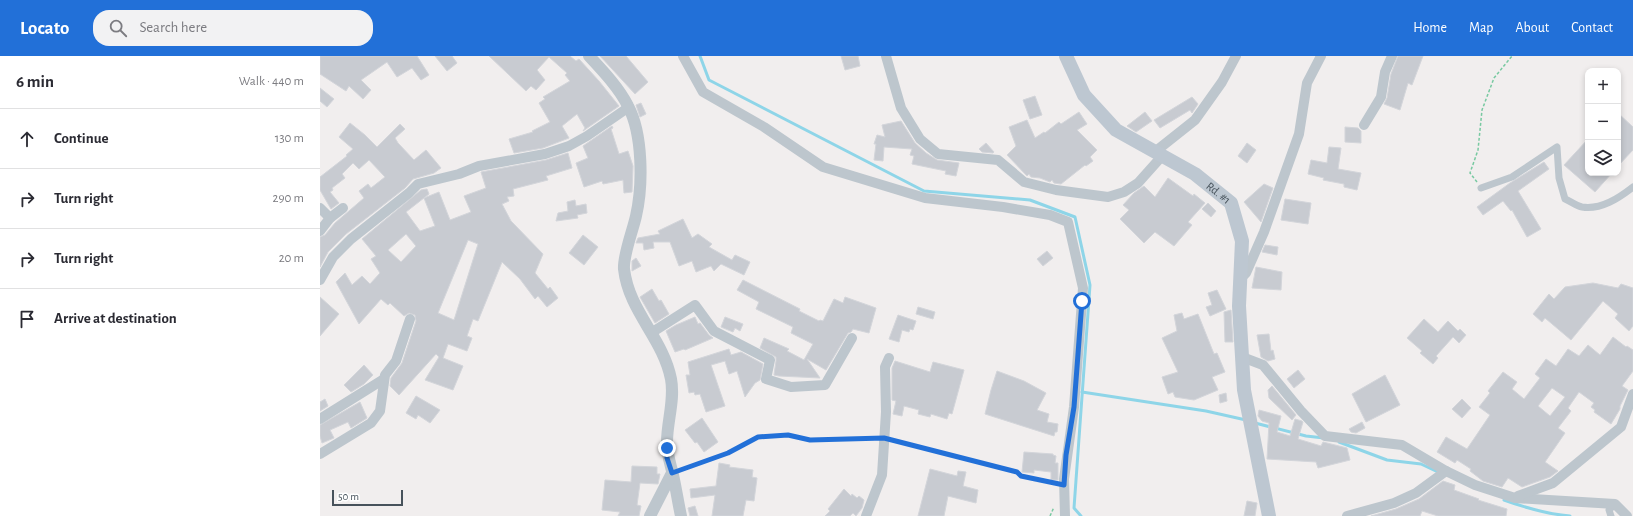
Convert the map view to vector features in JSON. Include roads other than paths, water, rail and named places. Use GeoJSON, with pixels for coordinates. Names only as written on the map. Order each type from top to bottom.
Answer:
{"type":"FeatureCollection","features":[{"type":"Feature","properties":{"kind":"main road","name":"Rd. #1"},"geometry":{"type":"LineString","coordinates":[[1066,56],[1084,95],[1116,130],[1195,174],[1231,203],[1242,241],[1241,278],[1238,306],[1244,390],[1269,516]]}},
{"type":"Feature","properties":{"kind":"street"},"geometry":{"type":"LineString","coordinates":[[589,56],[622,95],[629,107],[640,144],[640,188],[636,215],[624,267],[627,284],[634,304],[652,334],[666,362],[671,380],[672,395],[667,439],[667,458],[672,473],[681,516]]}},
{"type":"Feature","properties":{"kind":"street"},"geometry":{"type":"LineString","coordinates":[[683,56],[703,92],[764,127],[823,167],[925,198],[1003,207],[1050,215],[1068,222],[1083,288],[1074,407],[1066,455],[1064,485],[1065,516]]}},
{"type":"Feature","properties":{"kind":"street"},"geometry":{"type":"LineString","coordinates":[[886,56],[901,108],[920,139],[938,154],[998,160],[1024,182],[1056,190],[1108,197],[1124,192],[1138,182],[1159,153],[1195,120],[1222,82],[1236,56]]}},
{"type":"Feature","properties":{"kind":"street"},"geometry":{"type":"LineString","coordinates":[[1241,278],[1246,273],[1264,232],[1299,134],[1307,83],[1321,56]]}},
{"type":"Feature","properties":{"kind":"street"},"geometry":{"type":"LineString","coordinates":[[1364,125],[1381,97],[1385,72],[1392,56]]}},
{"type":"Feature","properties":{"kind":"street"},"geometry":{"type":"LineString","coordinates":[[320,280],[333,257],[351,239],[418,184],[459,174],[479,166],[545,154],[569,146],[587,136],[629,107]]}},
{"type":"Feature","properties":{"kind":"street"},"geometry":{"type":"LineString","coordinates":[[1481,188],[1512,177],[1557,146],[1559,178],[1565,199],[1581,207],[1602,206],[1626,193],[1633,187]]}},
{"type":"Feature","properties":{"kind":"street"},"geometry":{"type":"LineString","coordinates":[[320,208],[330,218]]}},
{"type":"Feature","properties":{"kind":"street"},"geometry":{"type":"LineString","coordinates":[[320,231],[330,218],[342,208]]}},
{"type":"Feature","properties":{"kind":"street"},"geometry":{"type":"LineString","coordinates":[[652,334],[695,305],[714,331],[770,360],[766,379],[791,387],[825,385],[852,338]]}},
{"type":"Feature","properties":{"kind":"street"},"geometry":{"type":"LineString","coordinates":[[320,454],[371,423],[378,416],[382,405],[385,375],[396,360],[410,319]]}},
{"type":"Feature","properties":{"kind":"street"},"geometry":{"type":"LineString","coordinates":[[1242,357],[1263,365],[1301,411],[1326,436],[1402,445],[1446,471],[1475,485],[1515,498],[1615,504],[1627,516]]}},
{"type":"Feature","properties":{"kind":"street"},"geometry":{"type":"LineString","coordinates":[[866,516],[882,475],[885,367],[889,358]]}},
{"type":"Feature","properties":{"kind":"street"},"geometry":{"type":"LineString","coordinates":[[320,419],[384,379]]}},
{"type":"Feature","properties":{"kind":"street"},"geometry":{"type":"LineString","coordinates":[[1515,498],[1554,483],[1606,441],[1621,427],[1633,394]]}},
{"type":"Feature","properties":{"kind":"street"},"geometry":{"type":"LineString","coordinates":[[1347,516],[1394,503],[1416,493],[1446,471]]}},
{"type":"Feature","properties":{"kind":"street"},"geometry":{"type":"LineString","coordinates":[[650,516],[672,473]]}},
{"type":"Feature","properties":{"kind":"street"},"geometry":{"type":"LineString","coordinates":[[1611,516],[1610,510],[1615,504]]}},
{"type":"Feature","properties":{"kind":"waterway"},"geometry":{"type":"LineString","coordinates":[[700,56],[709,80],[924,191],[1030,200],[1075,217],[1090,285],[1074,508],[1081,516]]}},
{"type":"Feature","properties":{"kind":"waterway"},"geometry":{"type":"LineString","coordinates":[[1082,392],[1206,411],[1246,420]]}},
{"type":"Feature","properties":{"kind":"waterway"},"geometry":{"type":"LineString","coordinates":[[1255,423],[1306,436],[1324,438]]}},
{"type":"Feature","properties":{"kind":"waterway"},"geometry":{"type":"LineString","coordinates":[[1339,442],[1387,460],[1421,464],[1440,473]]}},
{"type":"Feature","properties":{"kind":"waterway"},"geometry":{"type":"LineString","coordinates":[[1504,500],[1520,506],[1553,514],[1570,516]]}}]}
